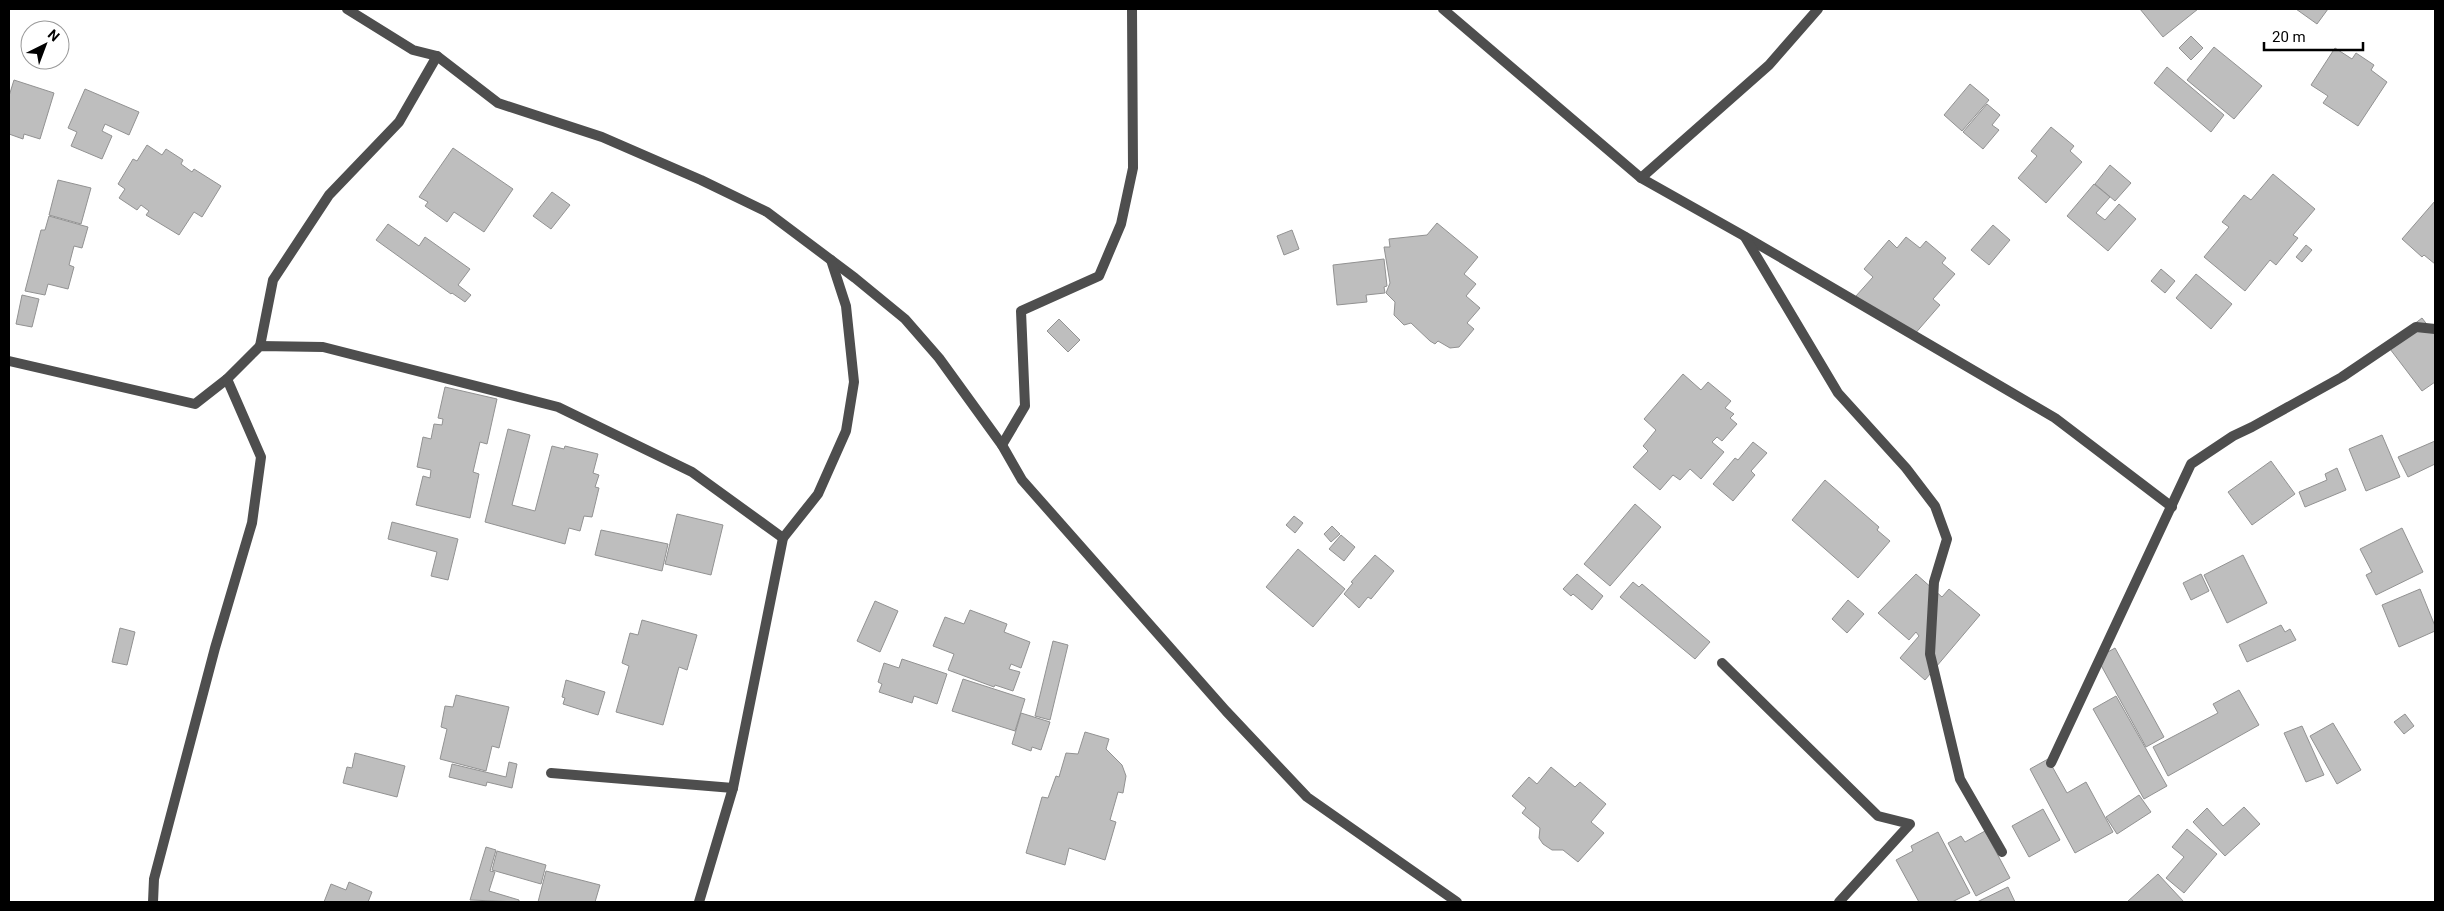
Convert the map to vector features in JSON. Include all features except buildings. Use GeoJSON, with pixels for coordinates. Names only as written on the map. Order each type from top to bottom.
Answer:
{"type":"FeatureCollection","features":[{"type":"Feature","properties":{"kind":"street"},"geometry":{"type":"LineString","coordinates":[[347,9],[413,50],[437,56],[498,103],[602,137],[701,180],[767,212],[905,319],[939,358],[1002,445],[1028,487],[1226,711],[1307,797],[1458,902]]}},
{"type":"Feature","properties":{"kind":"street"},"geometry":{"type":"LineString","coordinates":[[1002,445],[1025,406],[1020,311],[1099,276],[1121,224],[1133,168],[1132,9]]}},
{"type":"Feature","properties":{"kind":"street"},"geometry":{"type":"LineString","coordinates":[[1443,9],[1641,178],[2055,418],[2172,507]]}},
{"type":"Feature","properties":{"kind":"street"},"geometry":{"type":"LineString","coordinates":[[1641,178],[1769,65],[1818,9]]}},
{"type":"Feature","properties":{"kind":"street"},"geometry":{"type":"LineString","coordinates":[[9,361],[195,404],[227,379],[260,346],[273,280],[329,195],[399,122],[437,56]]}},
{"type":"Feature","properties":{"kind":"street"},"geometry":{"type":"LineString","coordinates":[[1744,236],[1838,393],[1906,468],[1935,506],[1947,539],[1934,582],[1930,654],[1960,779],[2002,852]]}},
{"type":"Feature","properties":{"kind":"street"},"geometry":{"type":"LineString","coordinates":[[699,902],[733,788],[783,538],[818,494],[846,431],[854,382],[846,306],[831,260]]}},
{"type":"Feature","properties":{"kind":"street"},"geometry":{"type":"LineString","coordinates":[[2051,763],[2191,464],[2233,436],[2342,377],[2416,327],[2435,329]]}},
{"type":"Feature","properties":{"kind":"street"},"geometry":{"type":"LineString","coordinates":[[260,346],[323,346],[558,407],[692,472],[783,538]]}},
{"type":"Feature","properties":{"kind":"street"},"geometry":{"type":"LineString","coordinates":[[153,902],[154,879],[215,648],[252,522],[261,458],[227,379]]}},
{"type":"Feature","properties":{"kind":"street"},"geometry":{"type":"LineString","coordinates":[[1722,663],[1878,816],[1910,824],[1839,902]]}},
{"type":"Feature","properties":{"kind":"street"},"geometry":{"type":"LineString","coordinates":[[551,773],[733,788]]}}]}
